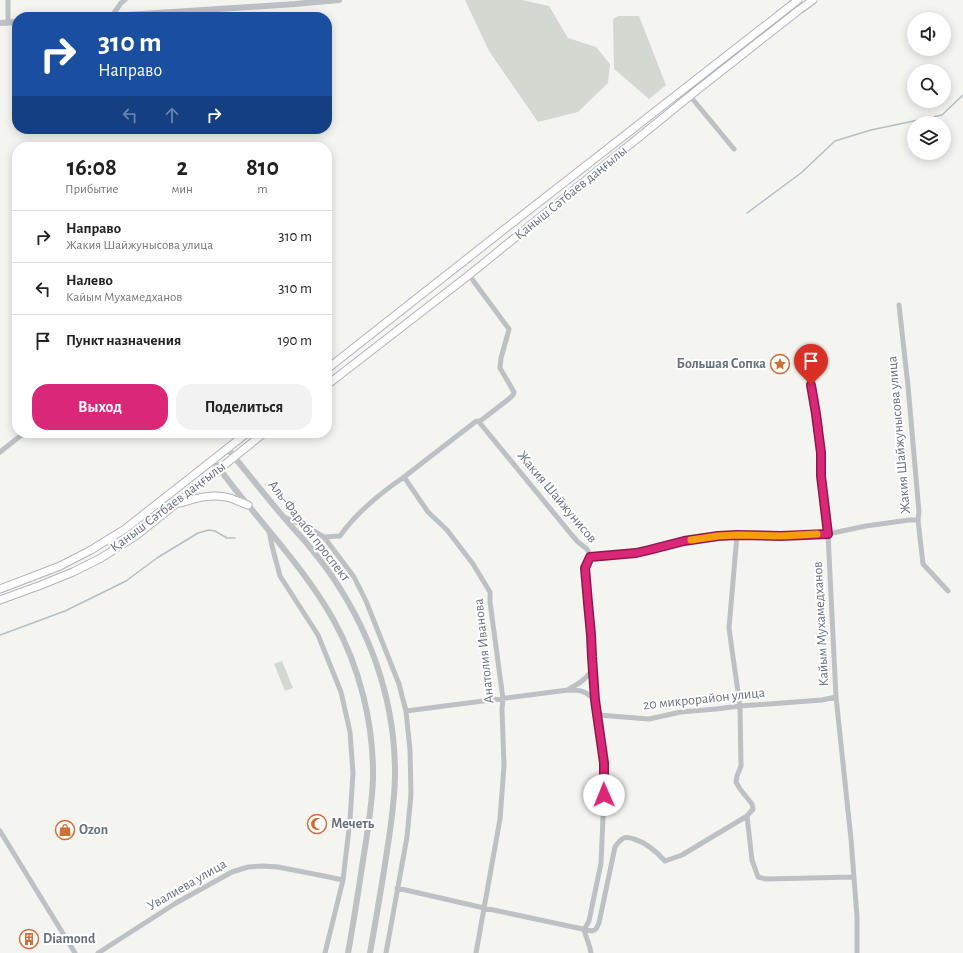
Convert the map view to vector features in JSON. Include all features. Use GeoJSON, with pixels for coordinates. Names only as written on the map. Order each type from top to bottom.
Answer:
{"type":"FeatureCollection","features":[{"type":"Feature","properties":{"kind":"main road","name":"Қаныш Сәтбаев даңғылы"},"geometry":{"type":"LineString","coordinates":[[332,365],[798,0]]}},
{"type":"Feature","properties":{"kind":"main road","name":"Қаныш Сәтбаев даңғылы"},"geometry":{"type":"LineString","coordinates":[[332,381],[469,275],[690,96],[814,0]]}},
{"type":"Feature","properties":{"kind":"main road","name":"Қаныш Сәтбаев даңғылы"},"geometry":{"type":"LineString","coordinates":[[0,589],[60,566],[91,550],[125,529],[240,438]]}},
{"type":"Feature","properties":{"kind":"main road","name":"Қаныш Сәтбаев даңғылы"},"geometry":{"type":"LineString","coordinates":[[0,600],[60,577],[101,558],[137,535],[257,438]]}},
{"type":"Feature","properties":{"kind":"main road"},"geometry":{"type":"LineString","coordinates":[[176,504],[216,496],[229,498],[248,505]]}},
{"type":"Feature","properties":{"kind":"street"},"geometry":{"type":"LineString","coordinates":[[8,0],[8,23]]}},
{"type":"Feature","properties":{"kind":"street"},"geometry":{"type":"LineString","coordinates":[[115,12],[125,0]]}},
{"type":"Feature","properties":{"kind":"street"},"geometry":{"type":"LineString","coordinates":[[165,12],[339,0]]}},
{"type":"Feature","properties":{"kind":"street"},"geometry":{"type":"LineString","coordinates":[[0,23],[12,23]]}},
{"type":"Feature","properties":{"kind":"street"},"geometry":{"type":"LineString","coordinates":[[690,96],[734,149]]}},
{"type":"Feature","properties":{"kind":"street"},"geometry":{"type":"LineString","coordinates":[[324,538],[340,536],[347,526],[377,497],[513,395],[513,388],[500,368],[508,330],[469,275]]}},
{"type":"Feature","properties":{"kind":"street","name":"Жакия Шайжунысова улица"},"geometry":{"type":"LineString","coordinates":[[590,557],[636,553],[684,541],[718,536],[828,534],[866,526],[918,520],[919,512],[908,386],[899,305]]}},
{"type":"Feature","properties":{"kind":"street","name":"Кайым Мухамедханов"},"geometry":{"type":"LineString","coordinates":[[808,371],[821,453],[821,476],[828,534],[836,698],[851,840],[857,917],[857,953]]}},
{"type":"Feature","properties":{"kind":"street","name":"Жакия Шайжунисов"},"geometry":{"type":"LineString","coordinates":[[478,422],[571,534],[578,542],[588,549],[590,557],[585,568],[595,700],[604,769],[604,803],[601,863],[589,921],[584,930]]}},
{"type":"Feature","properties":{"kind":"street"},"geometry":{"type":"LineString","coordinates":[[0,452],[18,438]]}},
{"type":"Feature","properties":{"kind":"street","name":"Аль-Фараби проспект"},"geometry":{"type":"LineString","coordinates":[[227,448],[282,516],[305,540],[324,565],[354,612],[368,639],[378,665],[391,717],[395,774],[394,807],[370,953]]}},
{"type":"Feature","properties":{"kind":"street"},"geometry":{"type":"LineString","coordinates":[[212,460],[295,562],[317,593],[334,620],[350,655],[360,684],[372,744],[373,778],[371,810],[348,953]]}},
{"type":"Feature","properties":{"kind":"street","name":"Анатолия Иванова"},"geometry":{"type":"LineString","coordinates":[[404,477],[428,512],[447,530],[473,564],[490,592],[490,602],[503,699],[504,766],[500,811],[476,953]]}},
{"type":"Feature","properties":{"kind":"street"},"geometry":{"type":"LineString","coordinates":[[282,516],[305,526],[324,538],[354,577],[366,601],[399,684],[406,711],[410,750],[411,794],[407,837],[386,953]]}},
{"type":"Feature","properties":{"kind":"street"},"geometry":{"type":"LineString","coordinates":[[918,520],[923,564],[948,591]]}},
{"type":"Feature","properties":{"kind":"street"},"geometry":{"type":"LineString","coordinates":[[269,530],[280,576],[318,635],[341,692],[350,732],[353,773],[343,880],[325,953]]}},
{"type":"Feature","properties":{"kind":"street"},"geometry":{"type":"LineString","coordinates":[[398,888],[592,931],[599,923],[614,847],[620,840],[629,838],[640,841],[652,848],[665,861],[682,855],[747,816],[753,809],[752,804],[736,782],[741,766],[740,706],[729,628],[737,535]]}},
{"type":"Feature","properties":{"kind":"street"},"geometry":{"type":"LineString","coordinates":[[568,690],[580,684],[593,669]]}},
{"type":"Feature","properties":{"kind":"street"},"geometry":{"type":"LineString","coordinates":[[406,711],[568,690],[580,690],[587,693],[595,700]]}},
{"type":"Feature","properties":{"kind":"street","name":"20 микрорайон улица"},"geometry":{"type":"LineString","coordinates":[[598,715],[650,719],[681,712],[836,698]]}},
{"type":"Feature","properties":{"kind":"street"},"geometry":{"type":"LineString","coordinates":[[747,816],[752,860],[758,877],[766,879],[853,877]]}},
{"type":"Feature","properties":{"kind":"street"},"geometry":{"type":"LineString","coordinates":[[0,831],[75,953]]}},
{"type":"Feature","properties":{"kind":"street","name":"Увалиева улица"},"geometry":{"type":"LineString","coordinates":[[98,953],[176,903],[232,872],[248,867],[278,867],[343,880]]}},
{"type":"Feature","properties":{"kind":"street"},"geometry":{"type":"LineString","coordinates":[[584,930],[591,953]]}},
{"type":"Feature","properties":{"kind":"shaded area"},"geometry":{"type":"Polygon","coordinates":[[[465,0],[522,0],[549,6],[568,38],[596,47],[610,64],[608,83],[578,112],[538,122],[489,51],[465,0]]]}},
{"type":"Feature","properties":{"kind":"shaded area"},"geometry":{"type":"Polygon","coordinates":[[[618,16],[639,16],[666,85],[649,99],[614,69],[613,19],[618,16]]]}},
{"type":"Feature","properties":{"kind":"shaded area"},"geometry":{"type":"Polygon","coordinates":[[[282,661],[293,688],[285,691],[274,664],[282,661]]]}},
{"type":"Feature","properties":{"kind":"waterway"},"geometry":{"type":"LineString","coordinates":[[747,213],[801,173],[835,141],[871,130],[942,115],[963,95]]}},
{"type":"Feature","properties":{"kind":"waterway"},"geometry":{"type":"LineString","coordinates":[[0,635],[65,611],[126,581],[157,558],[198,533],[209,530],[215,531],[227,538],[235,538]]}},
{"type":"Feature","properties":{"kind":"slow traffic"},"geometry":{"type":"LineString","coordinates":[[691,540],[737,535],[781,536],[817,534]]}},
{"type":"Feature","properties":{"kind":"place","name":"Большая Сопка"},"geometry":{"type":"Point","coordinates":[780,364]}},
{"type":"Feature","properties":{"kind":"place","name":"Мечеть"},"geometry":{"type":"Point","coordinates":[317,824]}},
{"type":"Feature","properties":{"kind":"place","name":"Ozon"},"geometry":{"type":"Point","coordinates":[65,830]}},
{"type":"Feature","properties":{"kind":"place","name":"Diamond"},"geometry":{"type":"Point","coordinates":[29,939]}},
{"type":"Feature","properties":{"kind":"route"},"geometry":{"type":"LineString","coordinates":[[604,795],[604,763],[595,700],[585,568],[590,557],[636,553],[684,541],[718,536],[828,534],[821,476],[821,453],[811,385]]}}]}
